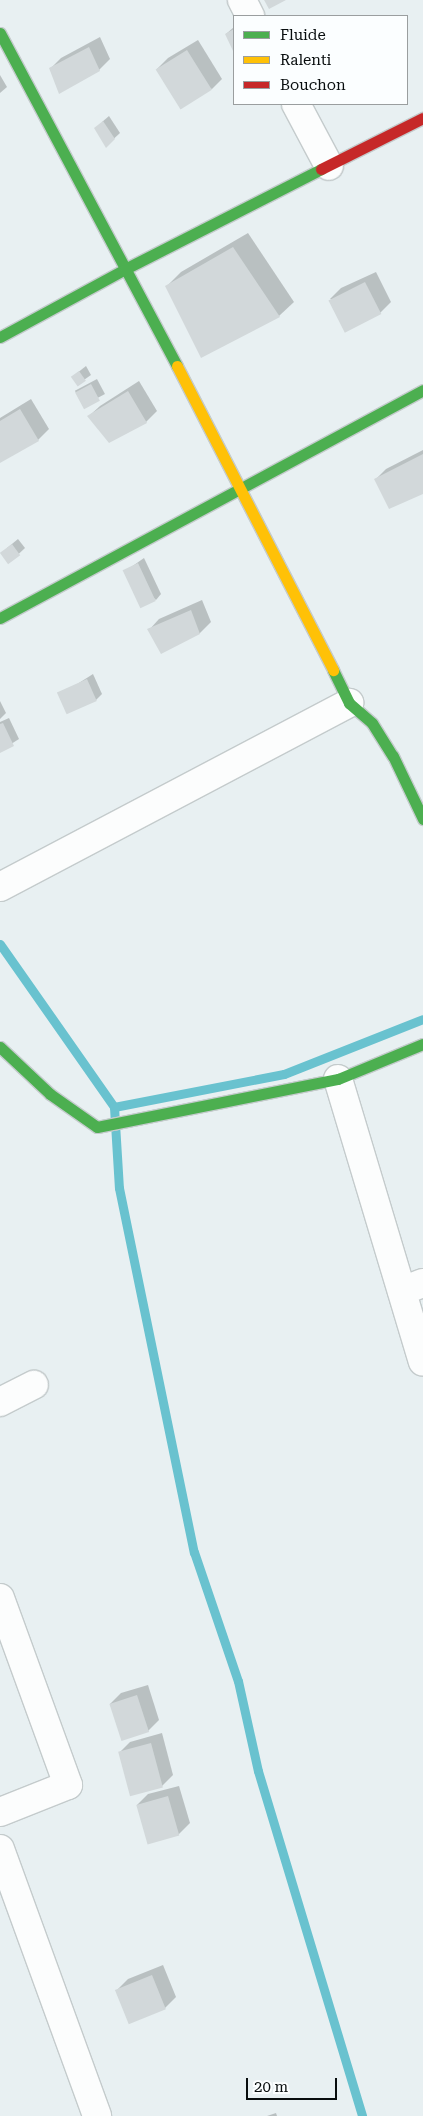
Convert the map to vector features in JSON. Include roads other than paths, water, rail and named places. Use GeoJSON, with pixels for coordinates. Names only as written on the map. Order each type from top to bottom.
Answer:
{"type":"FeatureCollection","features":[{"type":"Feature","properties":{"kind":"street"},"geometry":{"type":"LineString","coordinates":[[242,0],[250,15]]}},
{"type":"Feature","properties":{"kind":"street"},"geometry":{"type":"LineString","coordinates":[[0,33],[242,488],[349,703],[372,723],[393,756],[423,819]]}},
{"type":"Feature","properties":{"kind":"street"},"geometry":{"type":"LineString","coordinates":[[297,105],[329,166]]}},
{"type":"Feature","properties":{"kind":"street"},"geometry":{"type":"LineString","coordinates":[[0,337],[125,269],[423,118]]}},
{"type":"Feature","properties":{"kind":"street"},"geometry":{"type":"LineString","coordinates":[[0,618],[423,390]]}},
{"type":"Feature","properties":{"kind":"street"},"geometry":{"type":"LineString","coordinates":[[0,886],[349,703]]}},
{"type":"Feature","properties":{"kind":"street"},"geometry":{"type":"LineString","coordinates":[[0,1046],[50,1094],[97,1126],[249,1099],[338,1079],[423,1044]]}},
{"type":"Feature","properties":{"kind":"street"},"geometry":{"type":"LineString","coordinates":[[338,1079],[412,1287],[423,1362]]}},
{"type":"Feature","properties":{"kind":"street"},"geometry":{"type":"LineString","coordinates":[[0,1402],[34,1385]]}},
{"type":"Feature","properties":{"kind":"street"},"geometry":{"type":"LineString","coordinates":[[0,1598],[68,1785],[0,1812]]}},
{"type":"Feature","properties":{"kind":"street"},"geometry":{"type":"LineString","coordinates":[[0,1849],[97,2116]]}},
{"type":"Feature","properties":{"kind":"waterway"},"geometry":{"type":"LineString","coordinates":[[0,944],[114,1107],[284,1074],[423,1019]]}},
{"type":"Feature","properties":{"kind":"waterway"},"geometry":{"type":"LineString","coordinates":[[114,1107],[119,1188],[194,1552],[238,1681],[258,1771],[362,2116]]}}]}
